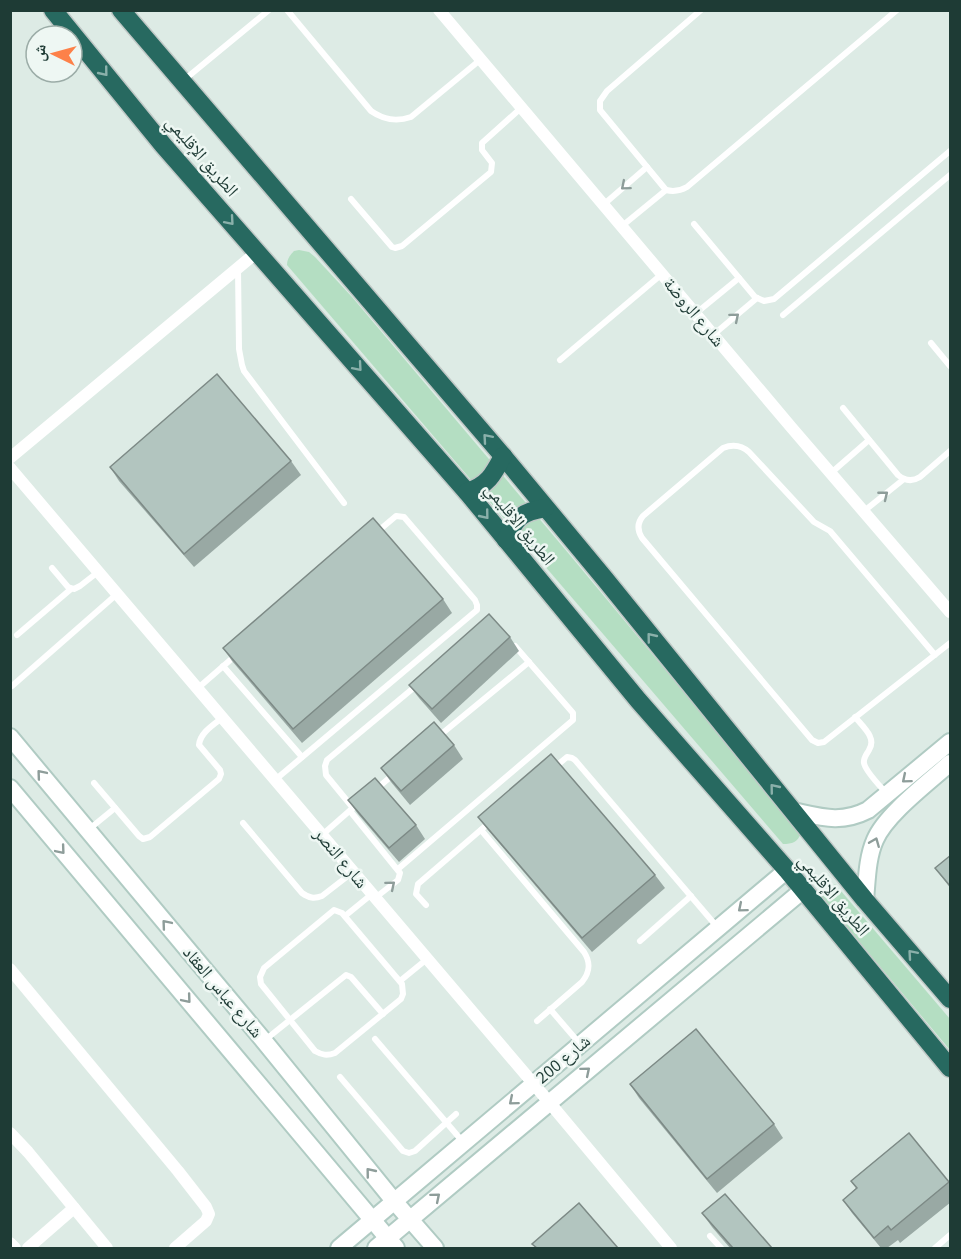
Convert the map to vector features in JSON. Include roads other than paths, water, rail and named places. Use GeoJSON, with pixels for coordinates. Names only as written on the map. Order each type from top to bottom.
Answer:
{"type":"FeatureCollection","features":[{"type":"Feature","properties":{"kind":"highway","name":"الطريق الإقليمي"},"geometry":{"type":"LineString","coordinates":[[53,10],[163,145],[467,492],[638,700],[787,870],[951,1068]]}},
{"type":"Feature","properties":{"kind":"highway","name":"الطريق الإقليمي"},"geometry":{"type":"LineString","coordinates":[[121,10],[502,456],[865,900],[951,999]]}},
{"type":"Feature","properties":{"kind":"highway"},"geometry":{"type":"LineString","coordinates":[[467,492],[478,488],[488,480],[496,470],[502,456]]}},
{"type":"Feature","properties":{"kind":"highway"},"geometry":{"type":"LineString","coordinates":[[506,540],[518,518],[530,511],[545,508]]}},
{"type":"Feature","properties":{"kind":"street","name":"شارع الروضة"},"geometry":{"type":"LineString","coordinates":[[439,10],[831,474],[951,612]]}},
{"type":"Feature","properties":{"kind":"street"},"geometry":{"type":"LineString","coordinates":[[10,458],[257,252]]}},
{"type":"Feature","properties":{"kind":"street","name":"شارع النصر"},"geometry":{"type":"LineString","coordinates":[[10,468],[671,1248]]}},
{"type":"Feature","properties":{"kind":"street","name":"شارع عباس العقاد"},"geometry":{"type":"LineString","coordinates":[[10,737],[435,1248]]}},
{"type":"Feature","properties":{"kind":"street"},"geometry":{"type":"LineString","coordinates":[[793,811],[834,819],[858,815],[868,810],[951,742]]}},
{"type":"Feature","properties":{"kind":"street"},"geometry":{"type":"LineString","coordinates":[[865,900],[871,850],[881,828],[904,804],[951,763]]}},
{"type":"Feature","properties":{"kind":"street","name":"شارع عباس العقاد"},"geometry":{"type":"LineString","coordinates":[[10,788],[372,1220],[387,1245]]}},
{"type":"Feature","properties":{"kind":"street","name":"شارع 200"},"geometry":{"type":"LineString","coordinates":[[339,1248],[787,870]]}},
{"type":"Feature","properties":{"kind":"street","name":"شارع 200"},"geometry":{"type":"LineString","coordinates":[[387,1245],[410,1220],[803,890]]}},
{"type":"Feature","properties":{"kind":"street"},"geometry":{"type":"LineString","coordinates":[[10,969],[206,1207],[209,1214],[206,1221],[175,1248]]}},
{"type":"Feature","properties":{"kind":"street"},"geometry":{"type":"LineString","coordinates":[[10,1133],[107,1248]]}},
{"type":"Feature","properties":{"kind":"street"},"geometry":{"type":"LineString","coordinates":[[28,1248],[74,1208]]}},
{"type":"Feature","properties":{"kind":"street"},"geometry":{"type":"LineString","coordinates":[[10,1243],[15,1248]]}},
{"type":"Feature","properties":{"kind":"lane"},"geometry":{"type":"LineString","coordinates":[[181,82],[269,10]]}},
{"type":"Feature","properties":{"kind":"lane"},"geometry":{"type":"LineString","coordinates":[[287,10],[371,111],[386,119],[398,120],[411,117],[480,60]]}},
{"type":"Feature","properties":{"kind":"lane"},"geometry":{"type":"LineString","coordinates":[[666,190],[600,110],[600,101],[607,91],[701,10]]}},
{"type":"Feature","properties":{"kind":"lane"},"geometry":{"type":"LineString","coordinates":[[621,227],[666,190],[678,191],[687,188],[897,10]]}},
{"type":"Feature","properties":{"kind":"lane"},"geometry":{"type":"LineString","coordinates":[[351,199],[392,247],[402,246],[491,172],[492,163],[482,150],[482,143],[521,108]]}},
{"type":"Feature","properties":{"kind":"lane"},"geometry":{"type":"LineString","coordinates":[[694,224],[757,298],[769,301],[779,297],[951,151]]}},
{"type":"Feature","properties":{"kind":"lane"},"geometry":{"type":"LineString","coordinates":[[603,205],[647,167]]}},
{"type":"Feature","properties":{"kind":"lane"},"geometry":{"type":"LineString","coordinates":[[783,315],[951,175]]}},
{"type":"Feature","properties":{"kind":"lane"},"geometry":{"type":"LineString","coordinates":[[238,268],[239,349],[244,371],[344,503]]}},
{"type":"Feature","properties":{"kind":"lane"},"geometry":{"type":"LineString","coordinates":[[560,360],[662,274]]}},
{"type":"Feature","properties":{"kind":"lane"},"geometry":{"type":"LineString","coordinates":[[695,314],[739,278]]}},
{"type":"Feature","properties":{"kind":"lane"},"geometry":{"type":"LineString","coordinates":[[713,335],[757,298]]}},
{"type":"Feature","properties":{"kind":"lane"},"geometry":{"type":"LineString","coordinates":[[931,343],[951,366]]}},
{"type":"Feature","properties":{"kind":"lane"},"geometry":{"type":"LineString","coordinates":[[843,408],[898,475],[907,481],[916,480],[951,451]]}},
{"type":"Feature","properties":{"kind":"lane"},"geometry":{"type":"LineString","coordinates":[[831,474],[869,440]]}},
{"type":"Feature","properties":{"kind":"lane"},"geometry":{"type":"LineString","coordinates":[[935,655],[830,531],[814,522],[745,449],[737,445],[723,448],[643,516],[638,524],[639,534],[812,740],[818,743],[824,742],[951,643]]}},
{"type":"Feature","properties":{"kind":"lane"},"geometry":{"type":"LineString","coordinates":[[864,512],[904,479]]}},
{"type":"Feature","properties":{"kind":"lane"},"geometry":{"type":"LineString","coordinates":[[275,780],[477,609],[475,600],[404,517],[396,516],[376,533]]}},
{"type":"Feature","properties":{"kind":"lane"},"geometry":{"type":"LineString","coordinates":[[52,568],[70,589]]}},
{"type":"Feature","properties":{"kind":"lane"},"geometry":{"type":"LineString","coordinates":[[17,635],[70,589],[77,589],[99,572]]}},
{"type":"Feature","properties":{"kind":"lane"},"geometry":{"type":"LineString","coordinates":[[12,686],[117,593]]}},
{"type":"Feature","properties":{"kind":"lane"},"geometry":{"type":"LineString","coordinates":[[398,870],[573,720],[573,713],[512,643]]}},
{"type":"Feature","properties":{"kind":"lane"},"geometry":{"type":"LineString","coordinates":[[198,688],[241,651]]}},
{"type":"Feature","properties":{"kind":"lane"},"geometry":{"type":"LineString","coordinates":[[436,739],[529,662]]}},
{"type":"Feature","properties":{"kind":"lane"},"geometry":{"type":"LineString","coordinates":[[223,666],[302,757]]}},
{"type":"Feature","properties":{"kind":"lane"},"geometry":{"type":"LineString","coordinates":[[345,916],[398,880],[400,876],[398,870],[326,775],[325,766],[327,760],[418,684]]}},
{"type":"Feature","properties":{"kind":"lane"},"geometry":{"type":"LineString","coordinates":[[855,717],[873,741],[864,759],[864,766],[887,795]]}},
{"type":"Feature","properties":{"kind":"lane"},"geometry":{"type":"LineString","coordinates":[[94,783],[139,836],[143,839],[150,837],[219,779],[220,770],[198,742],[200,737],[222,718]]}},
{"type":"Feature","properties":{"kind":"lane"},"geometry":{"type":"LineString","coordinates":[[548,773],[564,759],[572,758],[718,928]]}},
{"type":"Feature","properties":{"kind":"lane"},"geometry":{"type":"LineString","coordinates":[[372,792],[399,770]]}},
{"type":"Feature","properties":{"kind":"lane"},"geometry":{"type":"LineString","coordinates":[[322,835],[363,800]]}},
{"type":"Feature","properties":{"kind":"lane"},"geometry":{"type":"LineString","coordinates":[[88,830],[115,808]]}},
{"type":"Feature","properties":{"kind":"lane"},"geometry":{"type":"LineString","coordinates":[[426,905],[416,894],[418,884],[497,816]]}},
{"type":"Feature","properties":{"kind":"lane"},"geometry":{"type":"LineString","coordinates":[[243,823],[307,896],[316,898],[322,896],[353,872]]}},
{"type":"Feature","properties":{"kind":"lane"},"geometry":{"type":"LineString","coordinates":[[481,830],[588,959],[587,976],[537,1021]]}},
{"type":"Feature","properties":{"kind":"lane"},"geometry":{"type":"LineString","coordinates":[[640,941],[691,897]]}},
{"type":"Feature","properties":{"kind":"lane"},"geometry":{"type":"LineString","coordinates":[[337,910],[345,916],[400,981],[403,989],[401,999],[335,1053],[322,1055],[315,1051],[261,984],[260,977],[262,970],[331,911],[337,910]]}},
{"type":"Feature","properties":{"kind":"lane"},"geometry":{"type":"LineString","coordinates":[[400,981],[427,959]]}},
{"type":"Feature","properties":{"kind":"lane"},"geometry":{"type":"LineString","coordinates":[[264,1041],[346,975],[351,977],[383,1014]]}},
{"type":"Feature","properties":{"kind":"lane"},"geometry":{"type":"LineString","coordinates":[[550,1009],[580,1044]]}},
{"type":"Feature","properties":{"kind":"lane"},"geometry":{"type":"LineString","coordinates":[[375,1039],[464,1143]]}},
{"type":"Feature","properties":{"kind":"lane"},"geometry":{"type":"LineString","coordinates":[[340,1077],[406,1152],[415,1151],[456,1114]]}},
{"type":"Feature","properties":{"kind":"lane"},"geometry":{"type":"LineString","coordinates":[[935,1248],[951,1235]]}},
{"type":"Feature","properties":{"kind":"lane"},"geometry":{"type":"LineString","coordinates":[[710,1236],[721,1248]]}}]}
